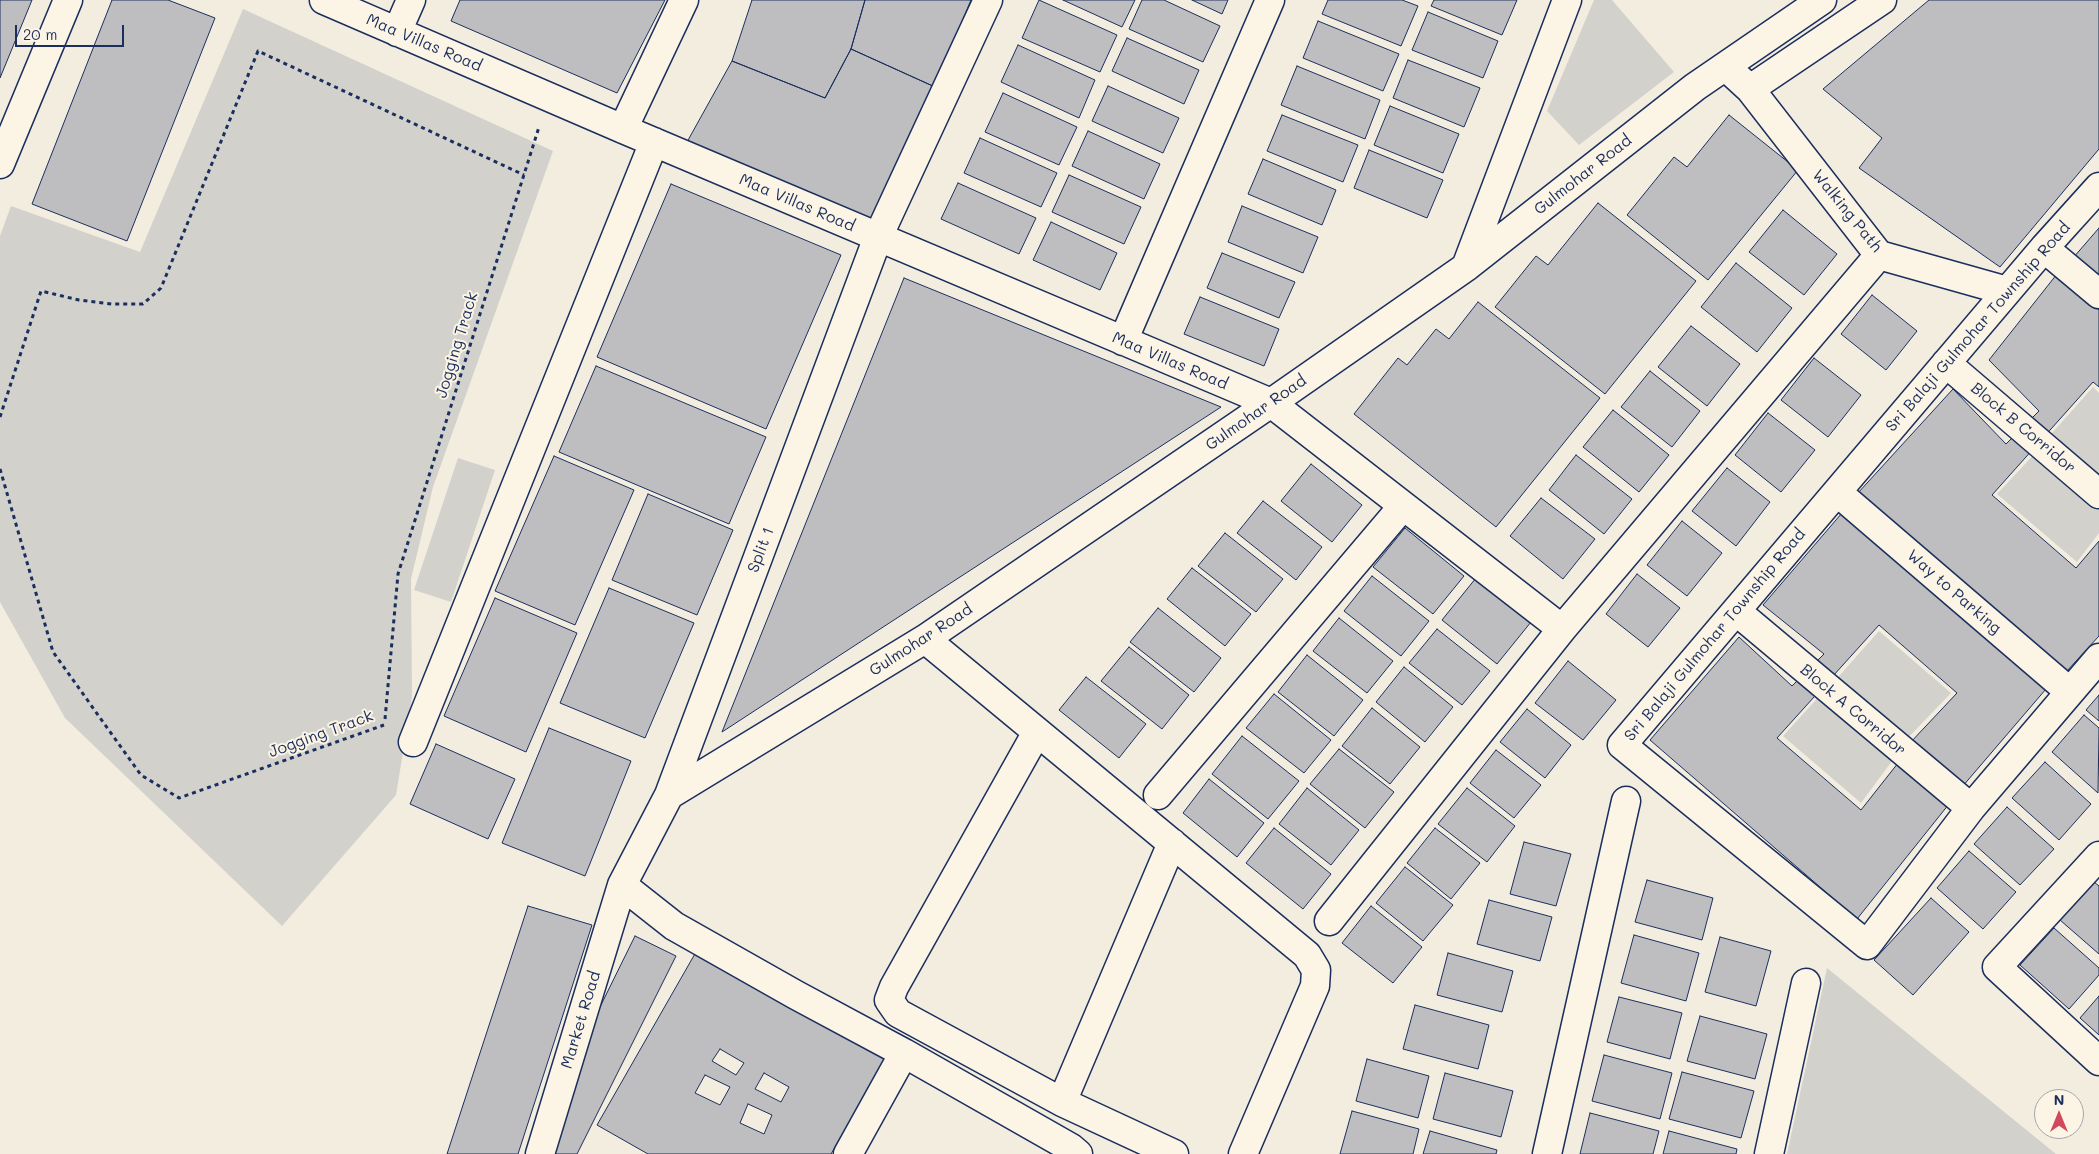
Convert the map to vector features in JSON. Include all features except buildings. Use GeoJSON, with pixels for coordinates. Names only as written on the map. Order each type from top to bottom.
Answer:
{"type":"FeatureCollection","features":[{"type":"Feature","properties":{"kind":"street"},"geometry":{"type":"LineString","coordinates":[[0,164],[68,0]]}},
{"type":"Feature","properties":{"kind":"street","name":"Maa Villas Road"},"geometry":{"type":"LineString","coordinates":[[324,0],[1123,342],[1271,403],[1562,629]]}},
{"type":"Feature","properties":{"kind":"street"},"geometry":{"type":"LineString","coordinates":[[397,32],[411,0]]}},
{"type":"Feature","properties":{"kind":"street"},"geometry":{"type":"LineString","coordinates":[[623,129],[684,0]]}},
{"type":"Feature","properties":{"kind":"street","name":"Split 1"},"geometry":{"type":"LineString","coordinates":[[622,885],[669,795],[878,237],[988,0]]}},
{"type":"Feature","properties":{"kind":"street"},"geometry":{"type":"LineString","coordinates":[[1123,342],[1270,0]]}},
{"type":"Feature","properties":{"kind":"street"},"geometry":{"type":"LineString","coordinates":[[1466,267],[1567,0]]}},
{"type":"Feature","properties":{"kind":"street","name":"Gulmohar Road"},"geometry":{"type":"LineString","coordinates":[[669,795],[925,639],[1271,403],[1466,267],[1695,87],[1822,0]]}},
{"type":"Feature","properties":{"kind":"street"},"geometry":{"type":"LineString","coordinates":[[1750,89],[1882,0]]}},
{"type":"Feature","properties":{"kind":"street","name":"Walking Path"},"geometry":{"type":"LineString","coordinates":[[1726,67],[1750,89],[1880,255],[2007,291]]}},
{"type":"Feature","properties":{"kind":"street"},"geometry":{"type":"LineString","coordinates":[[413,742],[654,142]]}},
{"type":"Feature","properties":{"kind":"street","name":"Sri Balaji Gulmohar Township Road"},"geometry":{"type":"LineString","coordinates":[[2099,187],[2007,291],[1622,745],[1867,945],[1971,808],[2099,658]]}},
{"type":"Feature","properties":{"kind":"street"},"geometry":{"type":"LineString","coordinates":[[2044,248],[2099,294]]}},
{"type":"Feature","properties":{"kind":"street"},"geometry":{"type":"LineString","coordinates":[[1329,921],[1562,629],[1880,255]]}},
{"type":"Feature","properties":{"kind":"street","name":"Block B Corridor"},"geometry":{"type":"LineString","coordinates":[[1946,363],[2099,494]]}},
{"type":"Feature","properties":{"kind":"street","name":"Way to Parking"},"geometry":{"type":"LineString","coordinates":[[1837,492],[2070,692]]}},
{"type":"Feature","properties":{"kind":"street"},"geometry":{"type":"LineString","coordinates":[[1158,794],[1403,506]]}},
{"type":"Feature","properties":{"kind":"street","name":"Block A Corridor"},"geometry":{"type":"LineString","coordinates":[[1736,611],[1971,808]]}},
{"type":"Feature","properties":{"kind":"street"},"geometry":{"type":"LineString","coordinates":[[925,639],[1307,955],[1316,970],[1315,986],[1243,1154]]}},
{"type":"Feature","properties":{"kind":"street"},"geometry":{"type":"LineString","coordinates":[[1037,732],[899,979],[890,1000],[898,1014],[1062,1102],[1174,1154]]}},
{"type":"Feature","properties":{"kind":"street"},"geometry":{"type":"LineString","coordinates":[[1547,1154],[1626,801]]}},
{"type":"Feature","properties":{"kind":"street"},"geometry":{"type":"LineString","coordinates":[[1062,1102],[1172,843]]}},
{"type":"Feature","properties":{"kind":"street"},"geometry":{"type":"LineString","coordinates":[[2099,856],[1997,967],[2099,1061]]}},
{"type":"Feature","properties":{"kind":"street"},"geometry":{"type":"LineString","coordinates":[[622,885],[674,926],[904,1053],[1071,1148],[1078,1154]]}},
{"type":"Feature","properties":{"kind":"street","name":"Market Road"},"geometry":{"type":"LineString","coordinates":[[540,1154],[622,885]]}},
{"type":"Feature","properties":{"kind":"street"},"geometry":{"type":"LineString","coordinates":[[1769,1154],[1806,983]]}},
{"type":"Feature","properties":{"kind":"street"},"geometry":{"type":"LineString","coordinates":[[848,1154],[904,1053]]}},
{"type":"Feature","properties":{"kind":"path"},"geometry":{"type":"LineString","coordinates":[[0,417],[41,291],[79,300],[112,304],[143,304],[161,288],[258,51],[524,174],[549,97]]}},
{"type":"Feature","properties":{"kind":"path","name":"Jogging Track"},"geometry":{"type":"LineString","coordinates":[[0,469],[53,652],[141,774],[179,798],[384,726],[398,574],[524,174]]}},
{"type":"Feature","properties":{"kind":"shaded area"},"geometry":{"type":"Polygon","coordinates":[[[1594,0],[1612,0],[1674,72],[1579,145],[1547,111],[1594,0]]]}},
{"type":"Feature","properties":{"kind":"shaded area"},"geometry":{"type":"Polygon","coordinates":[[[243,9],[553,151],[433,487],[411,579],[412,697],[396,795],[282,926],[65,718],[0,602],[0,236],[11,206],[140,252],[243,9]]]}},
{"type":"Feature","properties":{"kind":"shaded area"},"geometry":{"type":"Polygon","coordinates":[[[2093,387],[2099,393],[2099,486],[2045,441],[2093,387]]]}},
{"type":"Feature","properties":{"kind":"shaded area"},"geometry":{"type":"Polygon","coordinates":[[[2039,449],[2099,500],[2099,533],[2077,562],[1997,494],[2039,449]]]}},
{"type":"Feature","properties":{"kind":"shaded area"},"geometry":{"type":"Polygon","coordinates":[[[458,458],[495,470],[451,602],[414,590],[458,458]]]}},
{"type":"Feature","properties":{"kind":"shaded area"},"geometry":{"type":"Polygon","coordinates":[[[1879,631],[1951,693],[1904,742],[1832,684],[1879,631]]]}},
{"type":"Feature","properties":{"kind":"shaded area"},"geometry":{"type":"Polygon","coordinates":[[[1824,691],[1898,753],[1861,803],[1783,736],[1824,691]]]}},
{"type":"Feature","properties":{"kind":"shaded area"},"geometry":{"type":"Polygon","coordinates":[[[1827,968],[2034,1136],[2034,1139],[2038,1139],[2056,1154],[1787,1154],[1827,968]]]}}]}
